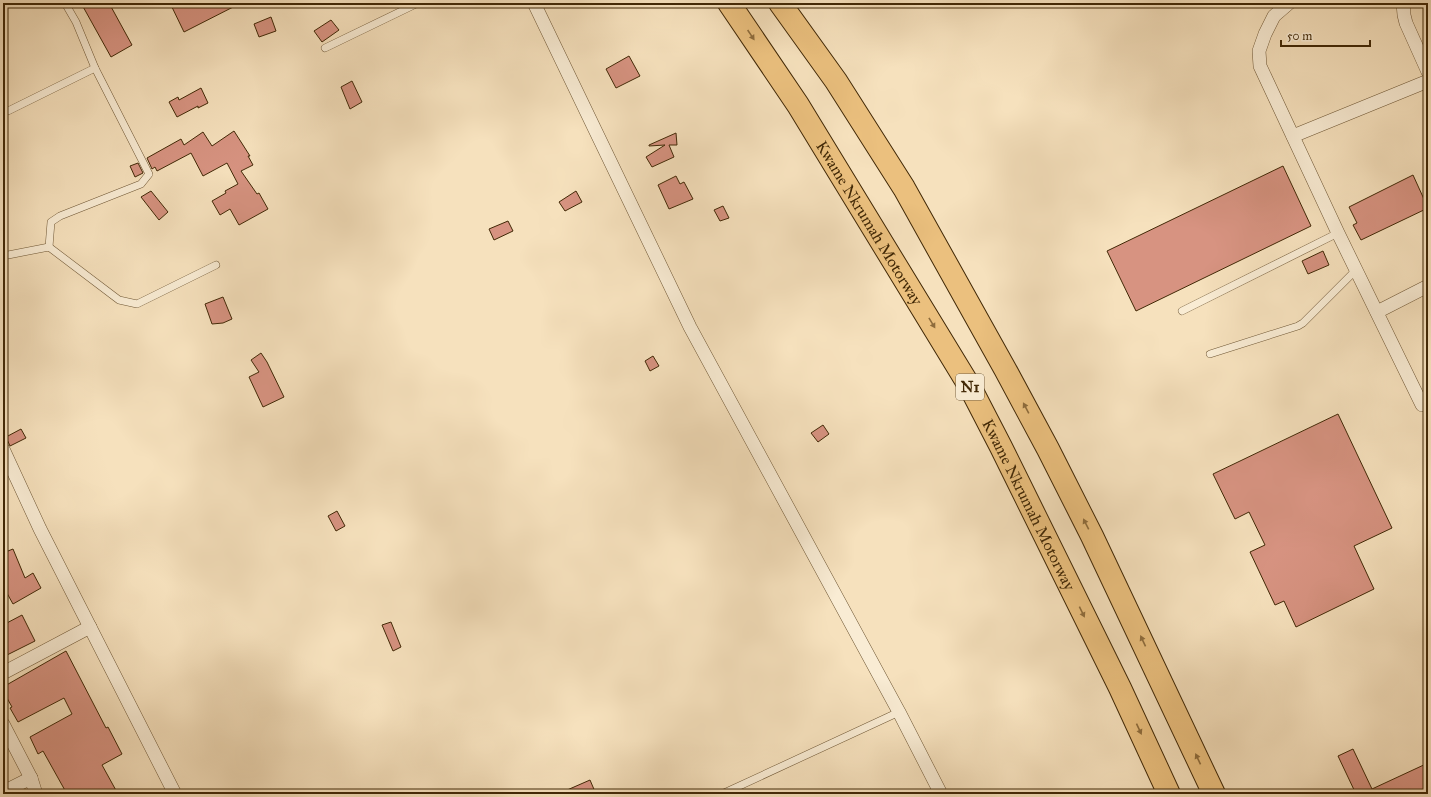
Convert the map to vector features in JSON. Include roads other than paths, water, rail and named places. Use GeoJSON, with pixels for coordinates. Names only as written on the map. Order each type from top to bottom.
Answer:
{"type":"FeatureCollection","features":[{"type":"Feature","properties":{"kind":"highway","name":"Kwame Nkrumah Motorway"},"geometry":{"type":"LineString","coordinates":[[729,3],[798,105],[970,387],[1120,688],[1169,794]]}},
{"type":"Feature","properties":{"kind":"highway","name":"N1"},"geometry":{"type":"LineString","coordinates":[[780,3],[836,81],[904,188],[1005,369],[1092,536],[1214,794]]}},
{"type":"Feature","properties":{"kind":"street"},"geometry":{"type":"LineString","coordinates":[[534,3],[690,327],[899,712],[941,794]]}},
{"type":"Feature","properties":{"kind":"street"},"geometry":{"type":"LineString","coordinates":[[1289,3],[1274,16],[1265,34],[1259,51],[1260,66],[1338,233],[1422,405]]}},
{"type":"Feature","properties":{"kind":"street"},"geometry":{"type":"LineString","coordinates":[[1403,3],[1406,23],[1428,72]]}},
{"type":"Feature","properties":{"kind":"street"},"geometry":{"type":"LineString","coordinates":[[1293,136],[1428,81]]}},
{"type":"Feature","properties":{"kind":"street"},"geometry":{"type":"LineString","coordinates":[[1377,312],[1428,286]]}},
{"type":"Feature","properties":{"kind":"street"},"geometry":{"type":"LineString","coordinates":[[3,449],[40,529],[175,794]]}},
{"type":"Feature","properties":{"kind":"street"},"geometry":{"type":"LineString","coordinates":[[3,673],[90,627]]}},
{"type":"Feature","properties":{"kind":"street"},"geometry":{"type":"LineString","coordinates":[[3,724],[31,778],[36,794]]}},
{"type":"Feature","properties":{"kind":"street"},"geometry":{"type":"LineString","coordinates":[[3,792],[31,778]]}},
{"type":"Feature","properties":{"kind":"lane"},"geometry":{"type":"LineString","coordinates":[[49,247],[51,222],[60,216],[141,184],[149,174],[95,68],[76,22],[66,3]]}},
{"type":"Feature","properties":{"kind":"lane"},"geometry":{"type":"LineString","coordinates":[[325,48],[418,3]]}},
{"type":"Feature","properties":{"kind":"lane"},"geometry":{"type":"LineString","coordinates":[[3,112],[8,111],[95,68]]}},
{"type":"Feature","properties":{"kind":"lane"},"geometry":{"type":"LineString","coordinates":[[1182,311],[1338,233]]}},
{"type":"Feature","properties":{"kind":"lane"},"geometry":{"type":"LineString","coordinates":[[3,256],[49,247],[119,300],[137,304],[216,265]]}},
{"type":"Feature","properties":{"kind":"lane"},"geometry":{"type":"LineString","coordinates":[[1210,354],[1298,326],[1303,323],[1356,270]]}},
{"type":"Feature","properties":{"kind":"lane"},"geometry":{"type":"LineString","coordinates":[[722,794],[899,712]]}}]}
